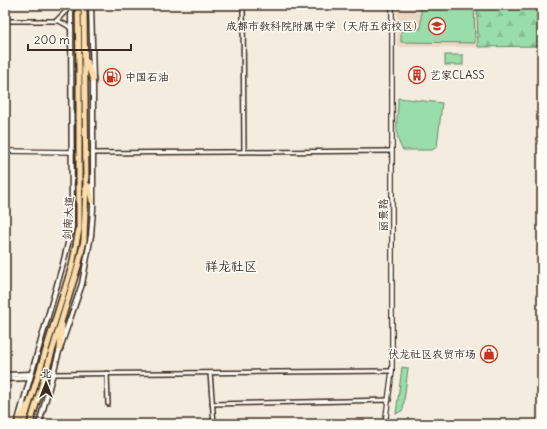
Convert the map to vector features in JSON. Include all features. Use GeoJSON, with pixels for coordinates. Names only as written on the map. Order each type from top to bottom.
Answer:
{"type":"FeatureCollection","features":[{"type":"Feature","properties":{"kind":"highway","name":"剑南大道"},"geometry":{"type":"LineString","coordinates":[[23,424],[72,266],[79,229],[80,77],[78,5]]}},
{"type":"Feature","properties":{"kind":"highway","name":"剑南大道"},"geometry":{"type":"LineString","coordinates":[[30,424],[79,263],[84,240],[86,217],[86,148],[84,5]]}},
{"type":"Feature","properties":{"kind":"highway"},"geometry":{"type":"LineString","coordinates":[[85,56],[93,80]]}},
{"type":"Feature","properties":{"kind":"highway"},"geometry":{"type":"LineString","coordinates":[[86,148],[89,189],[92,201]]}},
{"type":"Feature","properties":{"kind":"highway"},"geometry":{"type":"LineString","coordinates":[[60,348],[62,316]]}},
{"type":"Feature","properties":{"kind":"highway"},"geometry":{"type":"LineString","coordinates":[[17,423],[32,399]]}},
{"type":"Feature","properties":{"kind":"main road"},"geometry":{"type":"LineString","coordinates":[[39,424],[60,348],[82,284],[92,225],[93,80],[91,5]]}},
{"type":"Feature","properties":{"kind":"main road"},"geometry":{"type":"LineString","coordinates":[[17,423],[63,264],[72,227],[71,6]]}},
{"type":"Feature","properties":{"kind":"main road"},"geometry":{"type":"LineString","coordinates":[[5,375],[31,376]]}},
{"type":"Feature","properties":{"kind":"main road"},"geometry":{"type":"LineString","coordinates":[[5,379],[31,376]]}},
{"type":"Feature","properties":{"kind":"street"},"geometry":{"type":"LineString","coordinates":[[244,5],[244,152]]}},
{"type":"Feature","properties":{"kind":"street","name":"丽景路"},"geometry":{"type":"LineString","coordinates":[[385,424],[392,371],[392,5]]}},
{"type":"Feature","properties":{"kind":"street"},"geometry":{"type":"LineString","coordinates":[[56,21],[71,6]]}},
{"type":"Feature","properties":{"kind":"street"},"geometry":{"type":"LineString","coordinates":[[5,21],[59,21],[71,29]]}},
{"type":"Feature","properties":{"kind":"street"},"geometry":{"type":"LineString","coordinates":[[92,153],[392,151]]}},
{"type":"Feature","properties":{"kind":"street"},"geometry":{"type":"LineString","coordinates":[[5,152],[72,152]]}},
{"type":"Feature","properties":{"kind":"street"},"geometry":{"type":"LineString","coordinates":[[53,374],[392,371]]}},
{"type":"Feature","properties":{"kind":"street"},"geometry":{"type":"LineString","coordinates":[[210,373],[214,424]]}},
{"type":"Feature","properties":{"kind":"street"},"geometry":{"type":"LineString","coordinates":[[107,374],[108,404]]}},
{"type":"Feature","properties":{"kind":"street"},"geometry":{"type":"LineString","coordinates":[[212,404],[389,400]]}},
{"type":"Feature","properties":{"kind":"shaded area","name":"成都市教科院附属中学（天府五街校区）"},"geometry":{"type":"Polygon","coordinates":[[[397,5],[477,5],[478,47],[397,47],[397,5]]]}},
{"type":"Feature","properties":{"kind":"green space","name":"成都市教科院附属中学（天府五街校区）"},"geometry":{"type":"Polygon","coordinates":[[[421,5],[474,5],[475,43],[401,42],[401,30],[421,29],[421,5]]]}},
{"type":"Feature","properties":{"kind":"green space"},"geometry":{"type":"Polygon","coordinates":[[[477,5],[542,5],[542,46],[478,47],[477,5]]]}},
{"type":"Feature","properties":{"kind":"green space"},"geometry":{"type":"Polygon","coordinates":[[[445,55],[463,55],[463,65],[445,65],[445,55]]]}},
{"type":"Feature","properties":{"kind":"green space"},"geometry":{"type":"Polygon","coordinates":[[[398,98],[442,103],[437,147],[432,150],[403,150],[398,139],[397,132],[398,98]]]}},
{"type":"Feature","properties":{"kind":"green space"},"geometry":{"type":"Polygon","coordinates":[[[402,367],[408,368],[403,410],[396,414],[402,367]]]}},
{"type":"Feature","properties":{"kind":"place","name":"成都市教科院附属中学（天府五街校区）"},"geometry":{"type":"Point","coordinates":[437,26]}},
{"type":"Feature","properties":{"kind":"place","name":"艺家CLASS"},"geometry":{"type":"Point","coordinates":[417,75]}},
{"type":"Feature","properties":{"kind":"place","name":"中国石油"},"geometry":{"type":"Point","coordinates":[112,77]}},
{"type":"Feature","properties":{"kind":"place","name":"伏龙社区农贸市场"},"geometry":{"type":"Point","coordinates":[489,354]}},
{"type":"Feature","properties":{"kind":"district","name":"祥龙社区"},"geometry":{"type":"Point","coordinates":[231,266]}}]}
